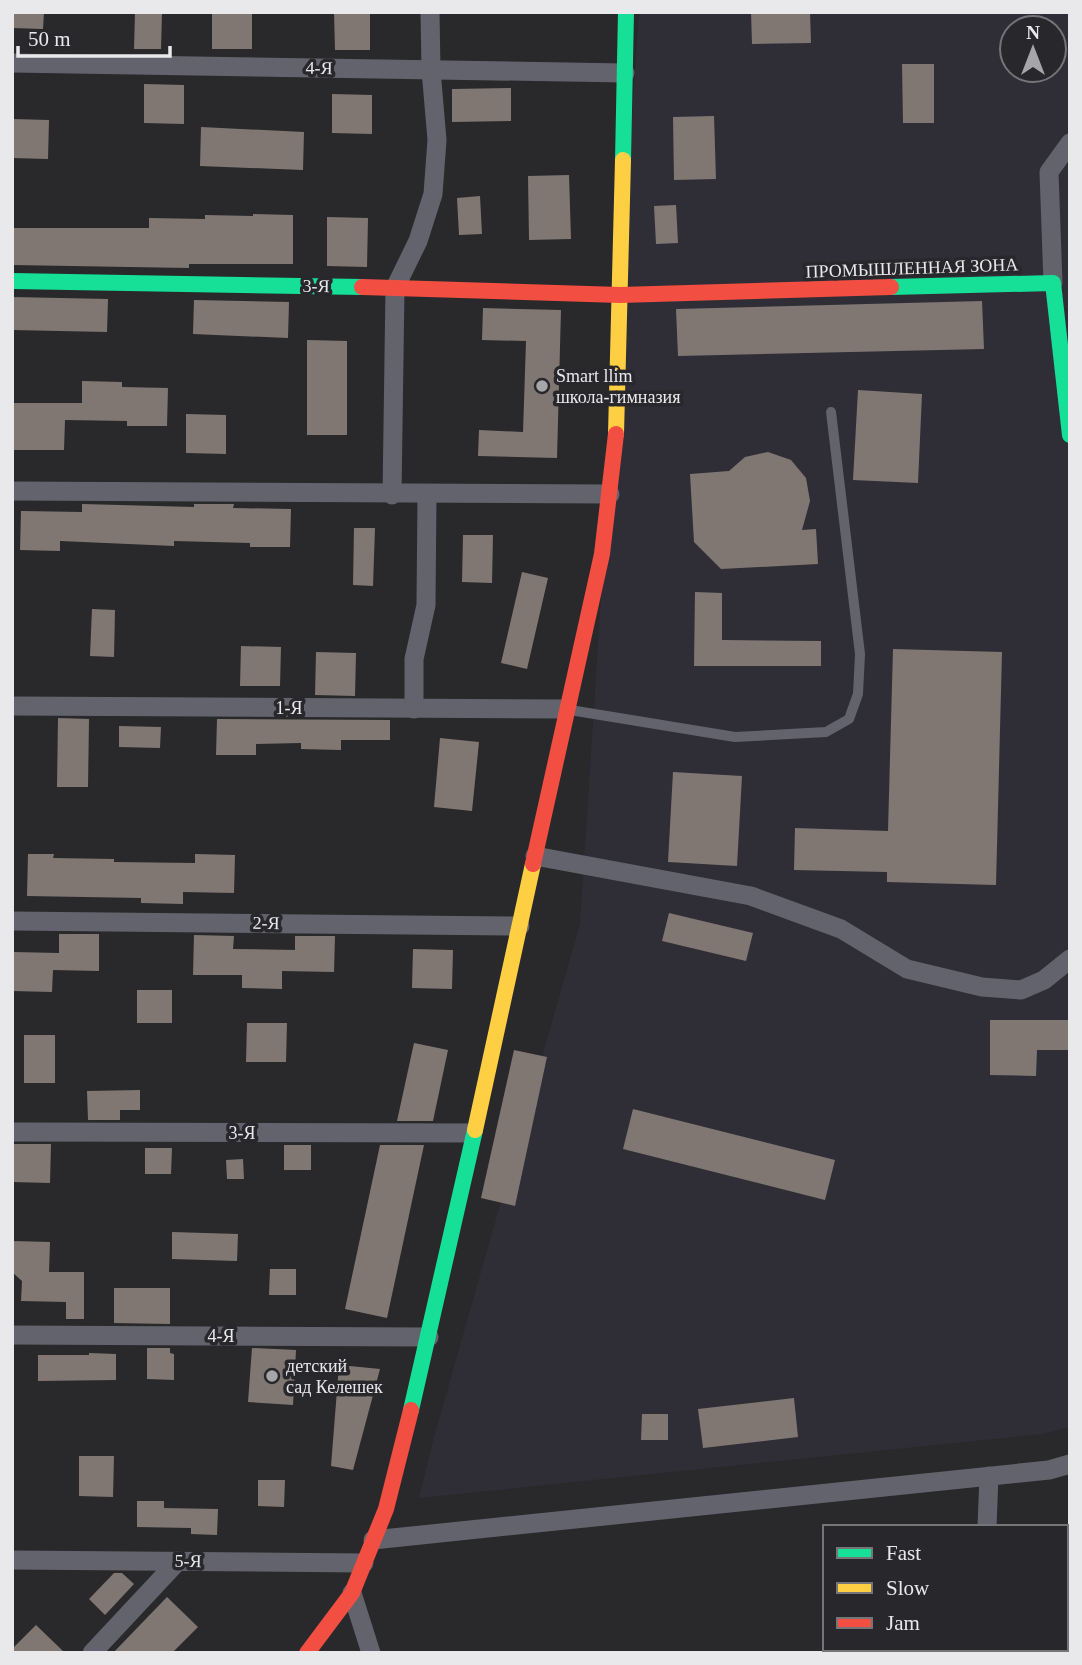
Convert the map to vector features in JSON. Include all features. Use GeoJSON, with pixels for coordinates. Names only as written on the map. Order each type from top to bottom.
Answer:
{"type":"FeatureCollection","features":[{"type":"Feature","properties":{"kind":"street"},"geometry":{"type":"LineString","coordinates":[[392,495],[395,288],[418,240],[433,194],[437,140],[431,70],[430,12]]}},
{"type":"Feature","properties":{"kind":"street"},"geometry":{"type":"LineString","coordinates":[[307,1653],[352,1593],[386,1509],[429,1337],[602,554],[616,450],[626,12]]}},
{"type":"Feature","properties":{"kind":"street","name":"4-Я"},"geometry":{"type":"LineString","coordinates":[[12,63],[625,73]]}},
{"type":"Feature","properties":{"kind":"street"},"geometry":{"type":"LineString","coordinates":[[1070,143],[1049,172],[1053,283],[1070,435]]}},
{"type":"Feature","properties":{"kind":"street","name":"3-Я"},"geometry":{"type":"LineString","coordinates":[[12,281],[620,295]]}},
{"type":"Feature","properties":{"kind":"street","name":"ПРОМЫШЛЕННАЯ ЗОНА"},"geometry":{"type":"LineString","coordinates":[[620,295],[1053,283]]}},
{"type":"Feature","properties":{"kind":"street"},"geometry":{"type":"LineString","coordinates":[[12,491],[610,494]]}},
{"type":"Feature","properties":{"kind":"street"},"geometry":{"type":"LineString","coordinates":[[414,709],[414,659],[426,605],[427,495]]}},
{"type":"Feature","properties":{"kind":"street","name":"1-Я"},"geometry":{"type":"LineString","coordinates":[[12,706],[566,709]]}},
{"type":"Feature","properties":{"kind":"street"},"geometry":{"type":"LineString","coordinates":[[535,856],[751,896],[841,929],[907,969],[982,987],[1021,990],[1044,980],[1070,959]]}},
{"type":"Feature","properties":{"kind":"street","name":"2-Я"},"geometry":{"type":"LineString","coordinates":[[12,920],[520,926]]}},
{"type":"Feature","properties":{"kind":"street","name":"3-Я"},"geometry":{"type":"LineString","coordinates":[[12,1132],[473,1133]]}},
{"type":"Feature","properties":{"kind":"street","name":"4-Я"},"geometry":{"type":"LineString","coordinates":[[12,1335],[429,1337]]}},
{"type":"Feature","properties":{"kind":"street"},"geometry":{"type":"LineString","coordinates":[[373,1540],[1049,1470],[1070,1464]]}},
{"type":"Feature","properties":{"kind":"street"},"geometry":{"type":"LineString","coordinates":[[987,1525],[989,1476]]}},
{"type":"Feature","properties":{"kind":"street","name":"5-Я"},"geometry":{"type":"LineString","coordinates":[[12,1560],[364,1563]]}},
{"type":"Feature","properties":{"kind":"street"},"geometry":{"type":"LineString","coordinates":[[92,1653],[178,1561]]}},
{"type":"Feature","properties":{"kind":"street"},"geometry":{"type":"LineString","coordinates":[[352,1593],[371,1653]]}},
{"type":"Feature","properties":{"kind":"lane"},"geometry":{"type":"LineString","coordinates":[[566,709],[735,737],[825,733],[849,719],[858,694],[860,654],[831,412]]}},
{"type":"Feature","properties":{"kind":"shaded area"},"geometry":{"type":"Polygon","coordinates":[[[639,12],[1070,12],[1070,1427],[1042,1434],[419,1498],[580,924],[639,12]]]}},
{"type":"Feature","properties":{"kind":"building"},"geometry":{"type":"Polygon","coordinates":[[[12,12],[44,12],[43,29],[12,28],[12,12]]]}},
{"type":"Feature","properties":{"kind":"building"},"geometry":{"type":"Polygon","coordinates":[[[135,12],[162,12],[161,49],[134,49],[135,12]]]}},
{"type":"Feature","properties":{"kind":"building"},"geometry":{"type":"Polygon","coordinates":[[[212,12],[252,12],[252,49],[212,49],[212,12]]]}},
{"type":"Feature","properties":{"kind":"building"},"geometry":{"type":"Polygon","coordinates":[[[334,12],[370,12],[370,50],[335,50],[334,12]]]}},
{"type":"Feature","properties":{"kind":"building"},"geometry":{"type":"Polygon","coordinates":[[[751,12],[810,12],[811,43],[752,44],[751,12]]]}},
{"type":"Feature","properties":{"kind":"building"},"geometry":{"type":"Polygon","coordinates":[[[902,64],[934,64],[934,123],[903,123],[902,64]]]}},
{"type":"Feature","properties":{"kind":"building"},"geometry":{"type":"Polygon","coordinates":[[[144,84],[184,85],[184,124],[144,123],[144,84]]]}},
{"type":"Feature","properties":{"kind":"building"},"geometry":{"type":"Polygon","coordinates":[[[511,88],[511,121],[452,122],[452,89],[511,88]]]}},
{"type":"Feature","properties":{"kind":"building"},"geometry":{"type":"Polygon","coordinates":[[[332,94],[372,95],[372,134],[332,133],[332,94]]]}},
{"type":"Feature","properties":{"kind":"building"},"geometry":{"type":"Polygon","coordinates":[[[714,116],[716,179],[674,180],[673,117],[714,116]]]}},
{"type":"Feature","properties":{"kind":"building"},"geometry":{"type":"Polygon","coordinates":[[[12,119],[49,120],[48,159],[12,158],[12,119]]]}},
{"type":"Feature","properties":{"kind":"building"},"geometry":{"type":"Polygon","coordinates":[[[201,127],[304,132],[303,170],[200,166],[201,127]]]}},
{"type":"Feature","properties":{"kind":"building"},"geometry":{"type":"Polygon","coordinates":[[[569,175],[571,239],[529,240],[528,176],[569,175]]]}},
{"type":"Feature","properties":{"kind":"building"},"geometry":{"type":"Polygon","coordinates":[[[480,196],[482,234],[459,235],[457,198],[480,196]]]}},
{"type":"Feature","properties":{"kind":"building"},"geometry":{"type":"Polygon","coordinates":[[[676,205],[678,243],[656,244],[654,206],[676,205]]]}},
{"type":"Feature","properties":{"kind":"building"},"geometry":{"type":"Polygon","coordinates":[[[205,215],[293,215],[293,264],[189,264],[189,268],[12,265],[13,228],[149,228],[149,218],[205,219],[205,215]]]}},
{"type":"Feature","properties":{"kind":"building"},"geometry":{"type":"Polygon","coordinates":[[[327,217],[368,218],[367,267],[327,266],[327,217]]]}},
{"type":"Feature","properties":{"kind":"building"},"geometry":{"type":"Polygon","coordinates":[[[12,297],[108,299],[107,332],[12,330],[12,297]]]}},
{"type":"Feature","properties":{"kind":"building"},"geometry":{"type":"Polygon","coordinates":[[[194,300],[289,302],[288,338],[193,334],[194,300]]]}},
{"type":"Feature","properties":{"kind":"building"},"geometry":{"type":"Polygon","coordinates":[[[982,301],[984,349],[678,356],[676,309],[982,301]]]}},
{"type":"Feature","properties":{"kind":"building","name":"Smart llim школа-гимназия"},"geometry":{"type":"Polygon","coordinates":[[[483,308],[561,310],[557,458],[478,456],[479,430],[523,432],[526,341],[482,340],[483,308]]]}},
{"type":"Feature","properties":{"kind":"building"},"geometry":{"type":"Polygon","coordinates":[[[307,340],[347,341],[347,435],[307,435],[307,340]]]}},
{"type":"Feature","properties":{"kind":"building"},"geometry":{"type":"Polygon","coordinates":[[[82,381],[122,382],[122,387],[168,388],[167,426],[127,426],[127,421],[65,420],[64,450],[12,450],[12,403],[82,403],[82,381]]]}},
{"type":"Feature","properties":{"kind":"building"},"geometry":{"type":"Polygon","coordinates":[[[858,390],[922,394],[918,483],[853,480],[858,390]]]}},
{"type":"Feature","properties":{"kind":"building"},"geometry":{"type":"Polygon","coordinates":[[[186,414],[226,415],[226,454],[186,453],[186,414]]]}},
{"type":"Feature","properties":{"kind":"building"},"geometry":{"type":"Polygon","coordinates":[[[768,452],[791,460],[806,478],[810,501],[802,530],[816,529],[818,564],[721,569],[694,542],[690,474],[729,471],[745,457],[768,452]]]}},
{"type":"Feature","properties":{"kind":"building"},"geometry":{"type":"Polygon","coordinates":[[[82,504],[194,507],[194,504],[234,504],[233,508],[291,509],[290,547],[174,541],[174,546],[60,541],[60,551],[20,550],[21,511],[82,512],[82,504]]]}},
{"type":"Feature","properties":{"kind":"building"},"geometry":{"type":"Polygon","coordinates":[[[354,528],[375,528],[373,586],[353,585],[354,528]]]}},
{"type":"Feature","properties":{"kind":"building"},"geometry":{"type":"Polygon","coordinates":[[[463,535],[493,535],[492,583],[462,582],[463,535]]]}},
{"type":"Feature","properties":{"kind":"building"},"geometry":{"type":"Polygon","coordinates":[[[522,572],[548,578],[527,669],[501,663],[522,572]]]}},
{"type":"Feature","properties":{"kind":"building"},"geometry":{"type":"Polygon","coordinates":[[[695,592],[722,593],[722,640],[821,641],[821,666],[694,666],[695,592]]]}},
{"type":"Feature","properties":{"kind":"building"},"geometry":{"type":"Polygon","coordinates":[[[92,609],[115,610],[114,657],[90,656],[92,609]]]}},
{"type":"Feature","properties":{"kind":"building"},"geometry":{"type":"Polygon","coordinates":[[[241,646],[281,647],[280,686],[240,686],[241,646]]]}},
{"type":"Feature","properties":{"kind":"building"},"geometry":{"type":"Polygon","coordinates":[[[893,649],[1002,652],[996,885],[887,882],[887,872],[794,870],[795,828],[888,831],[893,649]]]}},
{"type":"Feature","properties":{"kind":"building"},"geometry":{"type":"Polygon","coordinates":[[[316,652],[356,653],[355,696],[315,695],[316,652]]]}},
{"type":"Feature","properties":{"kind":"building"},"geometry":{"type":"Polygon","coordinates":[[[58,718],[89,719],[88,787],[57,787],[58,718]]]}},
{"type":"Feature","properties":{"kind":"building"},"geometry":{"type":"Polygon","coordinates":[[[217,719],[390,720],[390,740],[341,740],[341,750],[301,749],[301,743],[256,744],[256,755],[216,755],[217,719]]]}},
{"type":"Feature","properties":{"kind":"building"},"geometry":{"type":"Polygon","coordinates":[[[119,726],[161,727],[160,748],[119,747],[119,726]]]}},
{"type":"Feature","properties":{"kind":"building"},"geometry":{"type":"Polygon","coordinates":[[[440,738],[479,742],[472,811],[434,807],[440,738]]]}},
{"type":"Feature","properties":{"kind":"building"},"geometry":{"type":"Polygon","coordinates":[[[673,772],[742,776],[737,866],[668,862],[673,772]]]}},
{"type":"Feature","properties":{"kind":"building"},"geometry":{"type":"Polygon","coordinates":[[[28,854],[54,854],[53,858],[114,859],[114,862],[195,863],[195,854],[235,855],[234,893],[183,892],[183,904],[141,903],[141,898],[27,896],[28,854]]]}},
{"type":"Feature","properties":{"kind":"building"},"geometry":{"type":"Polygon","coordinates":[[[669,913],[753,933],[746,961],[662,941],[669,913]]]}},
{"type":"Feature","properties":{"kind":"building"},"geometry":{"type":"Polygon","coordinates":[[[59,934],[99,934],[99,971],[53,970],[52,992],[12,991],[13,952],[59,953],[59,934]]]}},
{"type":"Feature","properties":{"kind":"building"},"geometry":{"type":"Polygon","coordinates":[[[194,935],[234,936],[233,949],[295,950],[295,936],[335,936],[334,972],[282,971],[282,989],[242,988],[242,975],[193,975],[194,935]]]}},
{"type":"Feature","properties":{"kind":"building"},"geometry":{"type":"Polygon","coordinates":[[[413,949],[453,950],[452,989],[412,988],[413,949]]]}},
{"type":"Feature","properties":{"kind":"building"},"geometry":{"type":"Polygon","coordinates":[[[137,990],[172,990],[172,1023],[137,1023],[137,990]]]}},
{"type":"Feature","properties":{"kind":"building"},"geometry":{"type":"Polygon","coordinates":[[[990,1020],[1070,1020],[1070,1050],[1037,1050],[1036,1076],[990,1075],[990,1020]]]}},
{"type":"Feature","properties":{"kind":"building"},"geometry":{"type":"Polygon","coordinates":[[[247,1023],[287,1023],[286,1062],[246,1062],[247,1023]]]}},
{"type":"Feature","properties":{"kind":"building"},"geometry":{"type":"Polygon","coordinates":[[[24,1035],[55,1035],[55,1083],[24,1083],[24,1035]]]}},
{"type":"Feature","properties":{"kind":"building"},"geometry":{"type":"Polygon","coordinates":[[[414,1043],[448,1050],[433,1121],[397,1121],[414,1043]]]}},
{"type":"Feature","properties":{"kind":"building"},"geometry":{"type":"Polygon","coordinates":[[[514,1050],[547,1057],[515,1206],[481,1198],[514,1050]]]}},
{"type":"Feature","properties":{"kind":"building"},"geometry":{"type":"Polygon","coordinates":[[[140,1090],[140,1110],[120,1110],[120,1120],[88,1120],[87,1091],[140,1090]]]}},
{"type":"Feature","properties":{"kind":"building"},"geometry":{"type":"Polygon","coordinates":[[[633,1109],[835,1160],[825,1200],[623,1149],[633,1109]]]}},
{"type":"Feature","properties":{"kind":"building"},"geometry":{"type":"Polygon","coordinates":[[[12,1144],[51,1144],[50,1183],[12,1182],[12,1144]]]}},
{"type":"Feature","properties":{"kind":"building"},"geometry":{"type":"Polygon","coordinates":[[[284,1145],[311,1145],[311,1170],[284,1170],[284,1145]]]}},
{"type":"Feature","properties":{"kind":"building"},"geometry":{"type":"Polygon","coordinates":[[[380,1145],[424,1145],[387,1318],[345,1309],[380,1145]]]}},
{"type":"Feature","properties":{"kind":"building"},"geometry":{"type":"Polygon","coordinates":[[[145,1148],[172,1148],[171,1174],[145,1174],[145,1148]]]}},
{"type":"Feature","properties":{"kind":"building"},"geometry":{"type":"Polygon","coordinates":[[[243,1159],[244,1179],[227,1179],[226,1160],[243,1159]]]}},
{"type":"Feature","properties":{"kind":"building"},"geometry":{"type":"Polygon","coordinates":[[[172,1232],[238,1234],[237,1261],[172,1259],[172,1232]]]}},
{"type":"Feature","properties":{"kind":"building"},"geometry":{"type":"Polygon","coordinates":[[[12,1241],[50,1242],[49,1272],[84,1272],[84,1319],[66,1319],[66,1302],[21,1301],[22,1281],[12,1272],[12,1241]]]}},
{"type":"Feature","properties":{"kind":"building"},"geometry":{"type":"Polygon","coordinates":[[[270,1269],[296,1269],[296,1295],[269,1295],[270,1269]]]}},
{"type":"Feature","properties":{"kind":"building"},"geometry":{"type":"Polygon","coordinates":[[[114,1288],[170,1288],[170,1324],[114,1323],[114,1288]]]}},
{"type":"Feature","properties":{"kind":"building"},"geometry":{"type":"Polygon","coordinates":[[[147,1348],[170,1348],[170,1353],[174,1354],[174,1380],[147,1379],[147,1348]]]}},
{"type":"Feature","properties":{"kind":"building","name":"детский сад Келешек"},"geometry":{"type":"Polygon","coordinates":[[[252,1348],[296,1350],[293,1405],[248,1402],[252,1348]]]}},
{"type":"Feature","properties":{"kind":"building"},"geometry":{"type":"Polygon","coordinates":[[[116,1354],[116,1380],[38,1381],[38,1355],[116,1354]]]}},
{"type":"Feature","properties":{"kind":"building"},"geometry":{"type":"Polygon","coordinates":[[[339,1365],[380,1369],[353,1470],[331,1466],[339,1365]]]}},
{"type":"Feature","properties":{"kind":"building"},"geometry":{"type":"Polygon","coordinates":[[[794,1398],[798,1437],[703,1448],[698,1409],[794,1398]]]}},
{"type":"Feature","properties":{"kind":"building"},"geometry":{"type":"Polygon","coordinates":[[[642,1414],[668,1414],[668,1440],[641,1440],[642,1414]]]}},
{"type":"Feature","properties":{"kind":"building"},"geometry":{"type":"Polygon","coordinates":[[[79,1456],[114,1456],[113,1497],[79,1496],[79,1456]]]}},
{"type":"Feature","properties":{"kind":"building"},"geometry":{"type":"Polygon","coordinates":[[[258,1480],[285,1480],[284,1507],[258,1506],[258,1480]]]}},
{"type":"Feature","properties":{"kind":"building"},"geometry":{"type":"Polygon","coordinates":[[[137,1501],[164,1501],[164,1508],[218,1509],[217,1535],[191,1534],[191,1528],[137,1527],[137,1501]]]}},
{"type":"Feature","properties":{"kind":"building"},"geometry":{"type":"Polygon","coordinates":[[[114,1573],[122,1573],[134,1584],[105,1615],[89,1599],[114,1573]]]}},
{"type":"Feature","properties":{"kind":"building"},"geometry":{"type":"Polygon","coordinates":[[[167,1597],[198,1627],[172,1653],[113,1653],[167,1597]]]}},
{"type":"Feature","properties":{"kind":"building"},"geometry":{"type":"Polygon","coordinates":[[[36,1625],[65,1653],[12,1653],[12,1649],[36,1625]]]}},
{"type":"Feature","properties":{"kind":"traffic: fast"},"geometry":{"type":"LineString","coordinates":[[623,160],[626,12]]}},
{"type":"Feature","properties":{"kind":"traffic: fast"},"geometry":{"type":"LineString","coordinates":[[12,281],[362,287]]}},
{"type":"Feature","properties":{"kind":"traffic: fast"},"geometry":{"type":"LineString","coordinates":[[891,287],[1053,283],[1070,435]]}},
{"type":"Feature","properties":{"kind":"traffic: fast"},"geometry":{"type":"LineString","coordinates":[[411,1410],[475,1130]]}},
{"type":"Feature","properties":{"kind":"traffic: slow"},"geometry":{"type":"LineString","coordinates":[[616,434],[623,160]]}},
{"type":"Feature","properties":{"kind":"traffic: slow"},"geometry":{"type":"LineString","coordinates":[[475,1130],[533,864]]}},
{"type":"Feature","properties":{"kind":"traffic: jam"},"geometry":{"type":"LineString","coordinates":[[362,287],[620,295],[891,287]]}},
{"type":"Feature","properties":{"kind":"traffic: jam"},"geometry":{"type":"LineString","coordinates":[[533,864],[602,554],[616,434]]}},
{"type":"Feature","properties":{"kind":"traffic: jam"},"geometry":{"type":"LineString","coordinates":[[307,1653],[352,1593],[386,1509],[411,1410]]}},
{"type":"Feature","properties":{"kind":"place","name":"Smart llim школа-гимназия"},"geometry":{"type":"Point","coordinates":[542,386]}},
{"type":"Feature","properties":{"kind":"place","name":"детский сад Келешек"},"geometry":{"type":"Point","coordinates":[272,1376]}}]}
